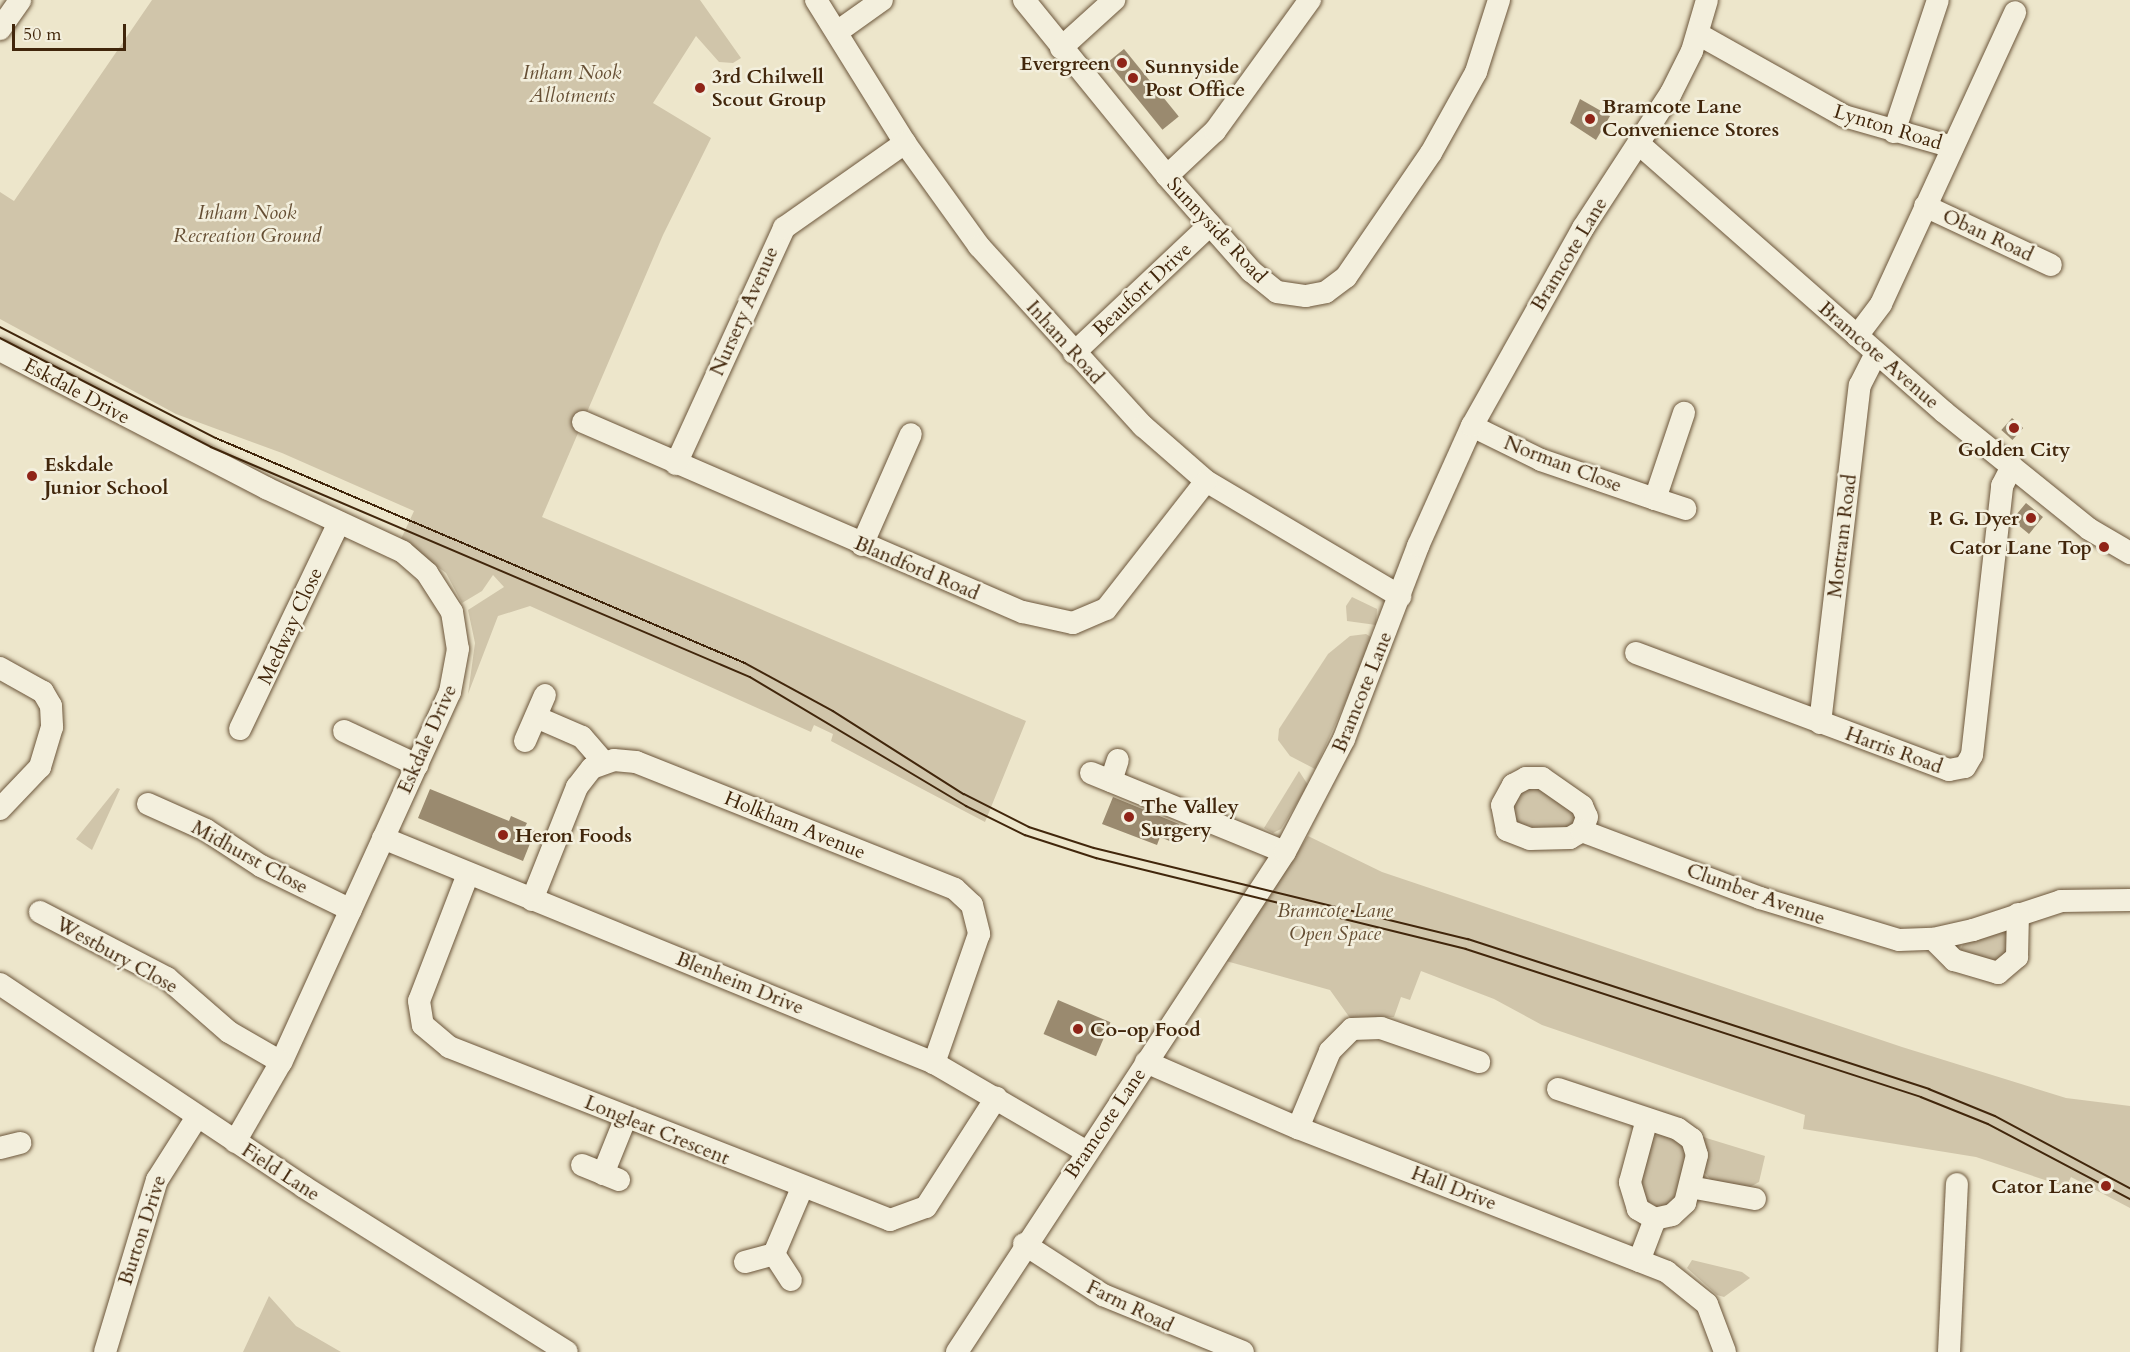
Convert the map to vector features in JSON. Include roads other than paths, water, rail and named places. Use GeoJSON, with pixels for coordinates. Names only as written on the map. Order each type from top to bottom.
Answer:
{"type":"FeatureCollection","features":[{"type":"Feature","properties":{"kind":"street"},"geometry":{"type":"LineString","coordinates":[[0,29],[20,0]]}},
{"type":"Feature","properties":{"kind":"street","name":"Inham Road"},"geometry":{"type":"LineString","coordinates":[[816,0],[905,143],[979,246],[1074,353],[1143,426],[1206,481],[1400,596]]}},
{"type":"Feature","properties":{"kind":"street"},"geometry":{"type":"LineString","coordinates":[[837,32],[882,0]]}},
{"type":"Feature","properties":{"kind":"street","name":"Sunnyside Road"},"geometry":{"type":"LineString","coordinates":[[1024,0],[1061,48],[1210,225],[1277,292],[1310,296],[1336,286],[1384,221],[1463,99],[1488,43],[1498,0]]}},
{"type":"Feature","properties":{"kind":"street"},"geometry":{"type":"LineString","coordinates":[[1061,48],[1114,0]]}},
{"type":"Feature","properties":{"kind":"street"},"geometry":{"type":"LineString","coordinates":[[1167,176],[1215,130],[1310,0]]}},
{"type":"Feature","properties":{"kind":"street","name":"Bramcote Lane"},"geometry":{"type":"LineString","coordinates":[[957,1352],[1085,1151],[1285,852],[1344,740],[1400,596],[1472,426],[1577,238],[1671,93],[1698,34],[1707,0]]}},
{"type":"Feature","properties":{"kind":"street"},"geometry":{"type":"LineString","coordinates":[[1894,132],[1938,0]]}},
{"type":"Feature","properties":{"kind":"street"},"geometry":{"type":"LineString","coordinates":[[1857,336],[1881,304],[2015,12]]}},
{"type":"Feature","properties":{"kind":"street","name":"Lynton Road"},"geometry":{"type":"LineString","coordinates":[[1698,34],[1826,108],[1894,132],[1953,147]]}},
{"type":"Feature","properties":{"kind":"street","name":"Nursery Avenue"},"geometry":{"type":"LineString","coordinates":[[676,464],[784,228],[905,143]]}},
{"type":"Feature","properties":{"kind":"street","name":"Bramcote Avenue"},"geometry":{"type":"LineString","coordinates":[[1639,144],[1876,354],[2089,529],[2130,553]]}},
{"type":"Feature","properties":{"kind":"street","name":"Oban Road"},"geometry":{"type":"LineString","coordinates":[[1925,206],[2051,265]]}},
{"type":"Feature","properties":{"kind":"street","name":"Beaufort Drive"},"geometry":{"type":"LineString","coordinates":[[1074,353],[1210,225]]}},
{"type":"Feature","properties":{"kind":"street","name":"Eskdale Drive"},"geometry":{"type":"LineString","coordinates":[[0,350],[414,560],[452,612],[458,649],[456,674],[417,765],[281,1062],[235,1142]]}},
{"type":"Feature","properties":{"kind":"street","name":"Mottram Road"},"geometry":{"type":"LineString","coordinates":[[1820,723],[1860,385],[1876,354]]}},
{"type":"Feature","properties":{"kind":"street","name":"Blandford Road"},"geometry":{"type":"LineString","coordinates":[[583,422],[862,545],[1023,612],[1073,622],[1106,609],[1206,481]]}},
{"type":"Feature","properties":{"kind":"street","name":"Norman Close"},"geometry":{"type":"LineString","coordinates":[[1472,426],[1542,460],[1685,509]]}},
{"type":"Feature","properties":{"kind":"street"},"geometry":{"type":"LineString","coordinates":[[1655,499],[1686,428]]}},
{"type":"Feature","properties":{"kind":"street"},"geometry":{"type":"LineString","coordinates":[[862,545],[911,434]]}},
{"type":"Feature","properties":{"kind":"street","name":"Harris Road"},"geometry":{"type":"LineString","coordinates":[[1636,653],[1820,723],[1957,771],[1970,762],[2002,486],[2012,466]]}},
{"type":"Feature","properties":{"kind":"street","name":"Medway Close"},"geometry":{"type":"LineString","coordinates":[[240,729],[339,522]]}},
{"type":"Feature","properties":{"kind":"street"},"geometry":{"type":"LineString","coordinates":[[0,668],[43,692],[51,706],[52,727],[40,768],[0,809]]}},
{"type":"Feature","properties":{"kind":"street"},"geometry":{"type":"LineString","coordinates":[[525,741],[545,695]]}},
{"type":"Feature","properties":{"kind":"street"},"geometry":{"type":"LineString","coordinates":[[532,900],[578,787],[592,768],[603,762],[582,737],[536,717]]}},
{"type":"Feature","properties":{"kind":"street"},"geometry":{"type":"LineString","coordinates":[[344,731],[417,765]]}},
{"type":"Feature","properties":{"kind":"street","name":"Holkham Avenue"},"geometry":{"type":"LineString","coordinates":[[603,762],[636,762],[963,895],[975,912],[979,934],[934,1063]]}},
{"type":"Feature","properties":{"kind":"street"},"geometry":{"type":"LineString","coordinates":[[1106,771],[1285,852]]}},
{"type":"Feature","properties":{"kind":"street","name":"Midhurst Close"},"geometry":{"type":"LineString","coordinates":[[148,804],[206,830],[261,866],[351,910]]}},
{"type":"Feature","properties":{"kind":"street","name":"Clumber Avenue"},"geometry":{"type":"LineString","coordinates":[[1582,831],[1831,922],[1899,940],[1933,939],[2061,901],[2130,900]]}},
{"type":"Feature","properties":{"kind":"street","name":"Blenheim Drive"},"geometry":{"type":"LineString","coordinates":[[383,838],[934,1063],[1085,1151]]}},
{"type":"Feature","properties":{"kind":"street","name":"Longleat Crescent"},"geometry":{"type":"LineString","coordinates":[[468,874],[421,994],[423,1025],[449,1047],[881,1219],[918,1213],[933,1200],[996,1098]]}},
{"type":"Feature","properties":{"kind":"street","name":"Westbury Close"},"geometry":{"type":"LineString","coordinates":[[39,914],[168,978],[228,1032],[281,1062]]}},
{"type":"Feature","properties":{"kind":"street"},"geometry":{"type":"LineString","coordinates":[[1933,939],[1954,960],[1998,973],[2017,957],[2018,914]]}},
{"type":"Feature","properties":{"kind":"street","name":"Field Lane"},"geometry":{"type":"LineString","coordinates":[[0,984],[235,1142],[567,1352]]}},
{"type":"Feature","properties":{"kind":"street"},"geometry":{"type":"LineString","coordinates":[[1298,1128],[1330,1051],[1352,1029],[1381,1028],[1479,1062]]}},
{"type":"Feature","properties":{"kind":"street","name":"Hall Drive"},"geometry":{"type":"LineString","coordinates":[[1146,1062],[1298,1128],[1639,1261],[1679,1279],[1701,1297],[1717,1322],[1725,1352]]}},
{"type":"Feature","properties":{"kind":"street"},"geometry":{"type":"LineString","coordinates":[[1558,1089],[1686,1132],[1692,1139],[1697,1155],[1690,1186],[1680,1210],[1655,1219],[1639,1261]]}},
{"type":"Feature","properties":{"kind":"street","name":"Burton Drive"},"geometry":{"type":"LineString","coordinates":[[105,1352],[157,1180],[197,1117]]}},
{"type":"Feature","properties":{"kind":"street"},"geometry":{"type":"LineString","coordinates":[[601,1173],[626,1117]]}},
{"type":"Feature","properties":{"kind":"street"},"geometry":{"type":"LineString","coordinates":[[1647,1119],[1630,1190],[1638,1209],[1655,1219]]}},
{"type":"Feature","properties":{"kind":"street"},"geometry":{"type":"LineString","coordinates":[[1949,1352],[1957,1184]]}},
{"type":"Feature","properties":{"kind":"street"},"geometry":{"type":"LineString","coordinates":[[1690,1186],[1755,1199]]}},
{"type":"Feature","properties":{"kind":"street"},"geometry":{"type":"LineString","coordinates":[[745,1263],[774,1254],[802,1188]]}},
{"type":"Feature","properties":{"kind":"street","name":"Farm Road"},"geometry":{"type":"LineString","coordinates":[[1024,1244],[1103,1295],[1243,1352]]}},
{"type":"Feature","properties":{"kind":"street"},"geometry":{"type":"LineString","coordinates":[[774,1254],[791,1280]]}},
{"type":"Feature","properties":{"kind":"tram line"},"geometry":{"type":"LineString","coordinates":[[0,327],[216,438],[745,663],[833,711],[964,794],[1029,827],[1094,848],[1468,939],[1929,1089],[1995,1116],[2130,1188]]}},
{"type":"Feature","properties":{"kind":"tram line"},"geometry":{"type":"LineString","coordinates":[[0,338],[211,447],[750,677],[966,806],[1025,835],[1096,858],[1466,949],[1921,1097],[1988,1124],[2130,1199]]}},
{"type":"Feature","properties":{"kind":"place","name":"Evergreen"},"geometry":{"type":"Point","coordinates":[1122,63]}},
{"type":"Feature","properties":{"kind":"place","name":"Sunnyside Post Office"},"geometry":{"type":"Point","coordinates":[1133,78]}},
{"type":"Feature","properties":{"kind":"place","name":"3rd Chilwell Scout Group"},"geometry":{"type":"Point","coordinates":[700,88]}},
{"type":"Feature","properties":{"kind":"place","name":"Bramcote Lane Convenience Stores"},"geometry":{"type":"Point","coordinates":[1590,119]}},
{"type":"Feature","properties":{"kind":"place","name":"Golden City"},"geometry":{"type":"Point","coordinates":[2014,428]}},
{"type":"Feature","properties":{"kind":"place","name":"Eskdale Junior School"},"geometry":{"type":"Point","coordinates":[32,476]}},
{"type":"Feature","properties":{"kind":"place","name":"P. G. Dyer"},"geometry":{"type":"Point","coordinates":[2031,518]}},
{"type":"Feature","properties":{"kind":"place","name":"Cator Lane Top"},"geometry":{"type":"Point","coordinates":[2104,547]}},
{"type":"Feature","properties":{"kind":"place","name":"The Valley Surgery"},"geometry":{"type":"Point","coordinates":[1129,817]}},
{"type":"Feature","properties":{"kind":"place","name":"Heron Foods"},"geometry":{"type":"Point","coordinates":[503,835]}},
{"type":"Feature","properties":{"kind":"place","name":"Co-op Food"},"geometry":{"type":"Point","coordinates":[1078,1029]}},
{"type":"Feature","properties":{"kind":"place","name":"Cator Lane"},"geometry":{"type":"Point","coordinates":[2106,1186]}},
{"type":"Feature","properties":{"kind":"park label","name":"Inham Nook Allotments"},"geometry":{"type":"Point","coordinates":[572,84]}},
{"type":"Feature","properties":{"kind":"park label","name":"Inham Nook Recreation Ground"},"geometry":{"type":"Point","coordinates":[247,224]}},
{"type":"Feature","properties":{"kind":"park label","name":"Bramcote Lane Open Space"},"geometry":{"type":"Point","coordinates":[1335,922]}}]}
